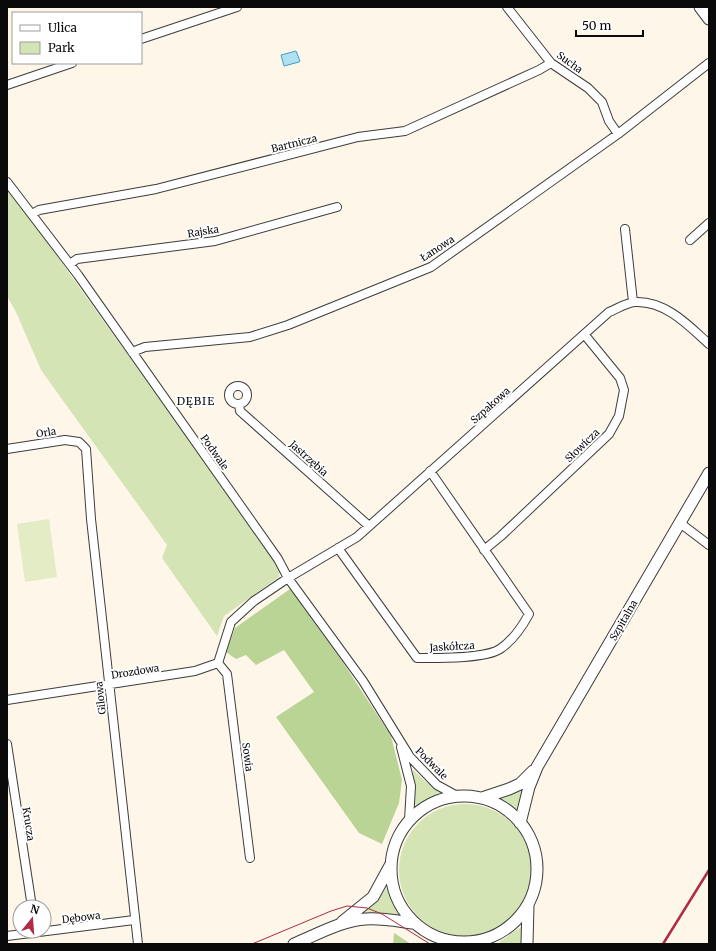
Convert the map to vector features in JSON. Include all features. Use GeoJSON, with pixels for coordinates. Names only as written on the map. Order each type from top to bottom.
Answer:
{"type":"FeatureCollection","features":[{"type":"Feature","properties":{"kind":"street"},"geometry":{"type":"LineString","coordinates":[[142,39],[237,7]]}},
{"type":"Feature","properties":{"kind":"street","name":"Sucha"},"geometry":{"type":"LineString","coordinates":[[507,7],[551,63],[588,88],[602,102],[609,120],[618,134]]}},
{"type":"Feature","properties":{"kind":"street"},"geometry":{"type":"LineString","coordinates":[[700,7],[709,19]]}},
{"type":"Feature","properties":{"kind":"street","name":"Bartnicza"},"geometry":{"type":"LineString","coordinates":[[32,214],[38,210],[156,189],[358,137],[406,131],[551,63]]}},
{"type":"Feature","properties":{"kind":"street","name":"Łanowa"},"geometry":{"type":"LineString","coordinates":[[132,352],[145,347],[250,337],[288,325],[431,267],[618,134],[709,63]]}},
{"type":"Feature","properties":{"kind":"street"},"geometry":{"type":"LineString","coordinates":[[7,85],[69,64]]}},
{"type":"Feature","properties":{"kind":"street","name":"Podwale"},"geometry":{"type":"LineString","coordinates":[[7,182],[70,264],[273,552],[288,578],[363,681],[410,757],[437,785],[457,796]]}},
{"type":"Feature","properties":{"kind":"street","name":"Rajska"},"geometry":{"type":"LineString","coordinates":[[70,264],[77,259],[215,241],[338,207]]}},
{"type":"Feature","properties":{"kind":"street"},"geometry":{"type":"LineString","coordinates":[[690,240],[709,223]]}},
{"type":"Feature","properties":{"kind":"street"},"geometry":{"type":"LineString","coordinates":[[625,230],[633,302]]}},
{"type":"Feature","properties":{"kind":"street","name":"Szpakowa"},"geometry":{"type":"LineString","coordinates":[[218,663],[231,622],[254,601],[288,578],[357,537],[609,312],[633,302],[659,305],[684,322],[709,344]]}},
{"type":"Feature","properties":{"kind":"street","name":"Słowicza"},"geometry":{"type":"LineString","coordinates":[[484,550],[501,536],[609,434],[619,416],[624,390],[620,378],[584,334]]}},
{"type":"Feature","properties":{"kind":"street","name":"Jastrzębia"},"geometry":{"type":"LineString","coordinates":[[239,404],[240,411],[369,526]]}},
{"type":"Feature","properties":{"kind":"street","name":"Orla"},"geometry":{"type":"LineString","coordinates":[[7,448],[65,440],[79,442],[86,449]]}},
{"type":"Feature","properties":{"kind":"street","name":"Gilowa"},"geometry":{"type":"LineString","coordinates":[[86,449],[91,519],[134,920],[138,944]]}},
{"type":"Feature","properties":{"kind":"street","name":"Jaskółcza"},"geometry":{"type":"LineString","coordinates":[[338,548],[417,658],[478,656],[499,650],[521,629],[529,614],[430,471]]}},
{"type":"Feature","properties":{"kind":"street","name":"Szpitalna"},"geometry":{"type":"LineString","coordinates":[[520,823],[529,787],[537,767],[709,473]]}},
{"type":"Feature","properties":{"kind":"street"},"geometry":{"type":"LineString","coordinates":[[680,523],[709,545]]}},
{"type":"Feature","properties":{"kind":"street","name":"Drozdowa"},"geometry":{"type":"LineString","coordinates":[[7,700],[195,671],[218,663]]}},
{"type":"Feature","properties":{"kind":"street","name":"Sowia"},"geometry":{"type":"LineString","coordinates":[[218,663],[228,674],[250,858]]}},
{"type":"Feature","properties":{"kind":"street","name":"Podwale"},"geometry":{"type":"LineString","coordinates":[[399,739],[410,786],[409,820]]}},
{"type":"Feature","properties":{"kind":"street","name":"Krucza"},"geometry":{"type":"LineString","coordinates":[[7,744],[31,899]]}},
{"type":"Feature","properties":{"kind":"street","name":"Szpitalna"},"geometry":{"type":"LineString","coordinates":[[482,798],[520,784],[537,767]]}},
{"type":"Feature","properties":{"kind":"street"},"geometry":{"type":"LineString","coordinates":[[294,944],[339,925],[365,919],[393,920],[412,923],[434,935],[451,941],[488,942],[506,930],[517,920],[528,904],[536,884],[538,868],[537,856],[533,844],[520,823],[509,811],[482,798],[457,796],[442,799],[422,808],[409,820],[396,843],[391,865],[392,882],[396,896],[402,910],[412,923]]}},
{"type":"Feature","properties":{"kind":"street"},"geometry":{"type":"LineString","coordinates":[[339,925],[373,897],[391,865]]}},
{"type":"Feature","properties":{"kind":"street"},"geometry":{"type":"LineString","coordinates":[[527,944],[528,904]]}},
{"type":"Feature","properties":{"kind":"street","name":"Dębowa"},"geometry":{"type":"LineString","coordinates":[[52,930],[134,920]]}},
{"type":"Feature","properties":{"kind":"green space"},"geometry":{"type":"Polygon","coordinates":[[[7,189],[42,235],[280,568],[279,577],[224,616],[217,636],[162,558],[167,545],[41,370],[16,312],[7,296],[7,189]]]}},
{"type":"Feature","properties":{"kind":"green space"},"geometry":{"type":"Polygon","coordinates":[[[49,519],[57,577],[25,582],[17,524],[49,519]]]}},
{"type":"Feature","properties":{"kind":"green space"},"geometry":{"type":"Polygon","coordinates":[[[290,589],[342,661],[391,736],[402,780],[399,803],[382,844],[359,833],[276,717],[314,692],[284,650],[256,665],[246,655],[236,659],[226,652],[235,628],[290,589]]]}},
{"type":"Feature","properties":{"kind":"green space"},"geometry":{"type":"Polygon","coordinates":[[[413,770],[426,782],[444,793],[431,797],[414,808],[413,770]]]}},
{"type":"Feature","properties":{"kind":"green space"},"geometry":{"type":"Polygon","coordinates":[[[522,789],[521,814],[499,798],[522,789]]]}},
{"type":"Feature","properties":{"kind":"green space"},"geometry":{"type":"Polygon","coordinates":[[[471,804],[490,809],[502,815],[512,823],[520,833],[526,845],[530,857],[530,883],[526,895],[520,907],[512,917],[502,925],[490,931],[478,935],[459,936],[440,931],[428,925],[418,917],[410,907],[404,895],[400,883],[399,864],[404,845],[410,833],[418,823],[428,815],[440,809],[452,805],[471,804]]]}},
{"type":"Feature","properties":{"kind":"green space"},"geometry":{"type":"Polygon","coordinates":[[[386,888],[400,916],[386,913],[361,915],[373,905],[386,888]]]}},
{"type":"Feature","properties":{"kind":"green space"},"geometry":{"type":"Polygon","coordinates":[[[521,927],[524,944],[502,944],[499,942],[521,927]]]}},
{"type":"Feature","properties":{"kind":"green space"},"geometry":{"type":"Polygon","coordinates":[[[394,933],[411,944],[393,944],[394,933]]]}},
{"type":"Feature","properties":{"kind":"water"},"geometry":{"type":"Polygon","coordinates":[[[296,51],[300,61],[284,66],[281,55],[296,51]]]}},
{"type":"Feature","properties":{"kind":"tram line"},"geometry":{"type":"LineString","coordinates":[[252,944],[331,911],[347,906],[367,908],[382,914],[430,944]]}},
{"type":"Feature","properties":{"kind":"railway"},"geometry":{"type":"LineString","coordinates":[[663,944],[709,870]]}},
{"type":"Feature","properties":{"kind":"district","name":"DĘBIE"},"geometry":{"type":"Point","coordinates":[196,401]}}]}
